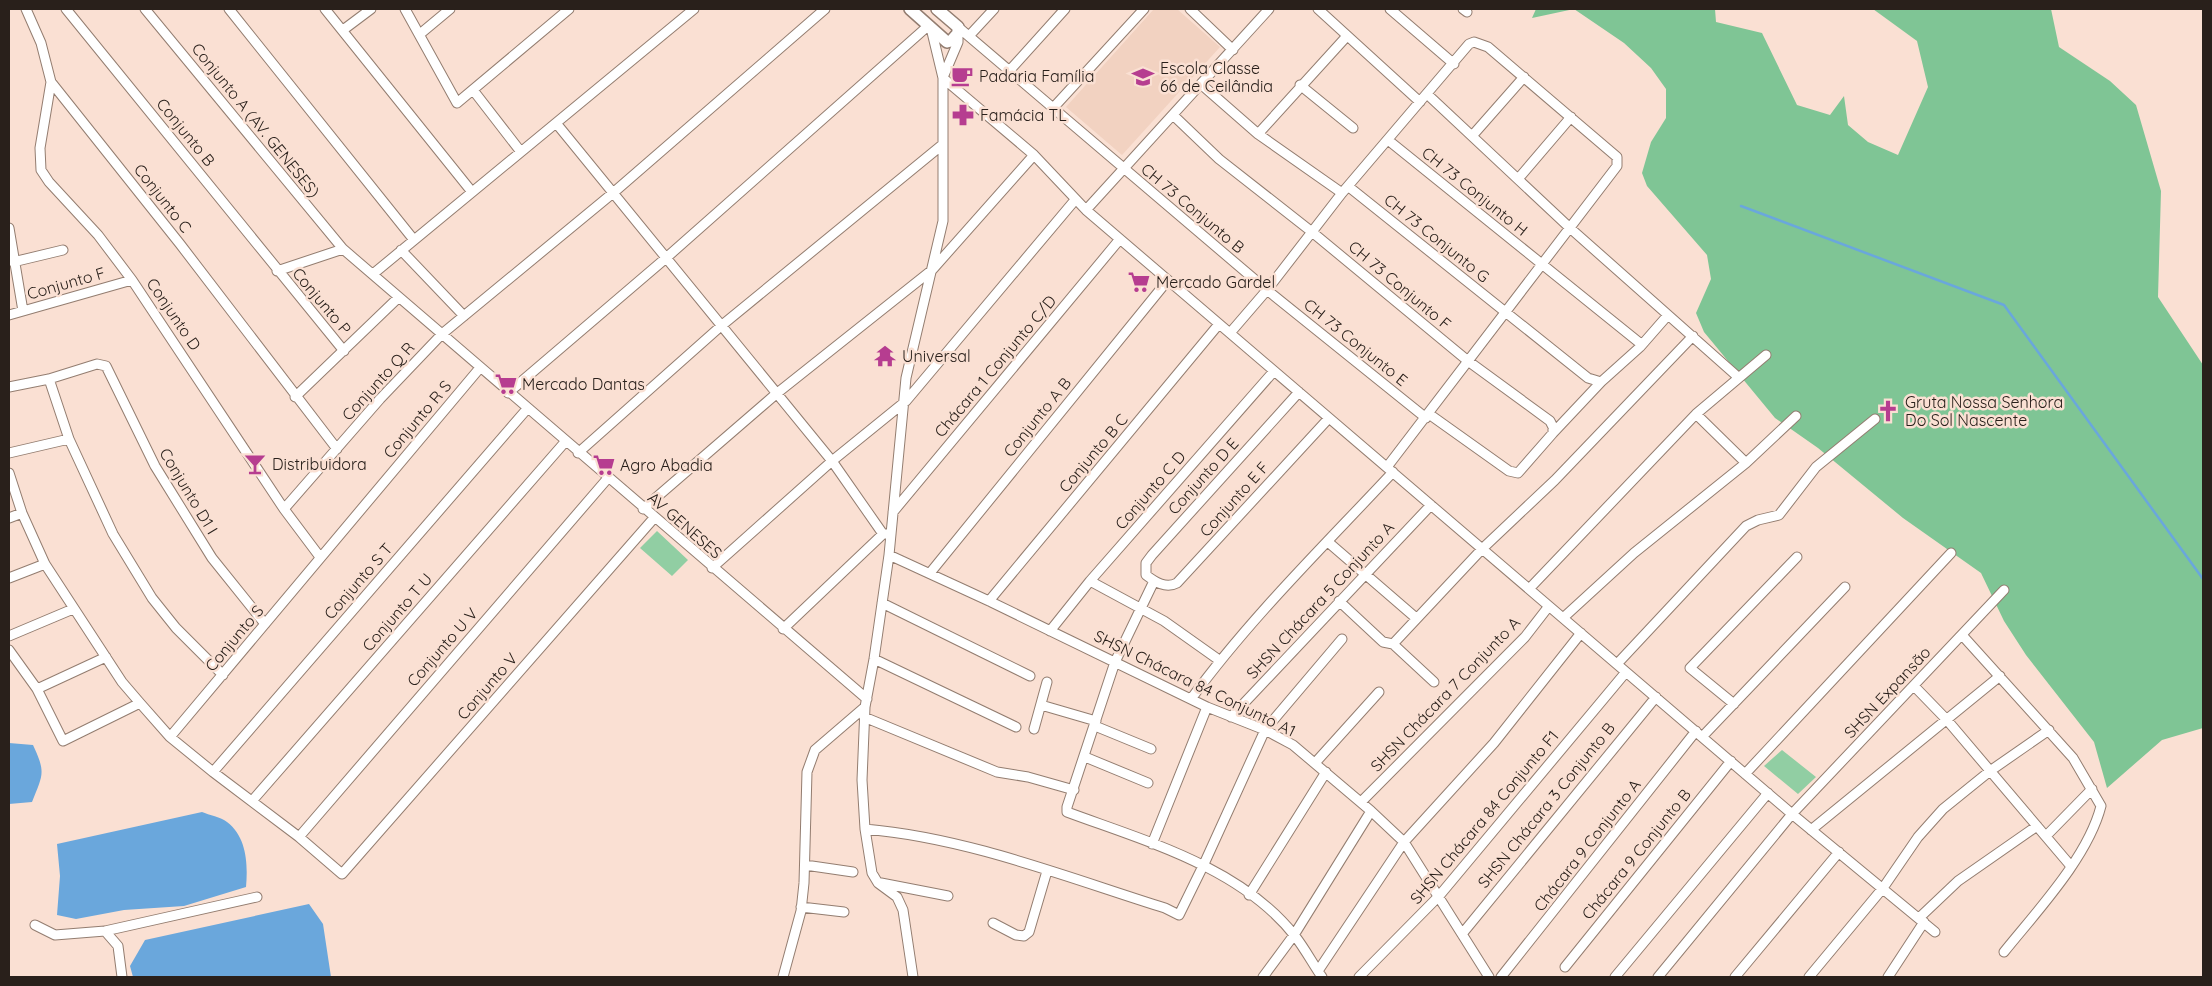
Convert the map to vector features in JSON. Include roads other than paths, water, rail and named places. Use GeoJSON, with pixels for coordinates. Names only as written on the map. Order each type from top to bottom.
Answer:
{"type":"FeatureCollection","features":[{"type":"Feature","properties":{"kind":"street","name":"Conjunto C"},"geometry":{"type":"LineString","coordinates":[[26,9],[41,43],[51,82],[180,244],[337,449]]}},
{"type":"Feature","properties":{"kind":"street","name":"Conjunto A (AV. GENESES)"},"geometry":{"type":"LineString","coordinates":[[145,9],[343,249]]}},
{"type":"Feature","properties":{"kind":"street"},"geometry":{"type":"LineString","coordinates":[[229,9],[414,240]]}},
{"type":"Feature","properties":{"kind":"street"},"geometry":{"type":"LineString","coordinates":[[325,9],[472,192]]}},
{"type":"Feature","properties":{"kind":"street"},"geometry":{"type":"LineString","coordinates":[[343,30],[371,9]]}},
{"type":"Feature","properties":{"kind":"street"},"geometry":{"type":"LineString","coordinates":[[405,9],[457,103],[569,9]]}},
{"type":"Feature","properties":{"kind":"street"},"geometry":{"type":"LineString","coordinates":[[420,34],[450,9]]}},
{"type":"Feature","properties":{"kind":"street"},"geometry":{"type":"LineString","coordinates":[[277,271],[343,249],[372,274],[694,9]]}},
{"type":"Feature","properties":{"kind":"street","name":"Conjunto Q R"},"geometry":{"type":"LineString","coordinates":[[284,509],[380,399],[442,334],[613,193],[825,9]]}},
{"type":"Feature","properties":{"kind":"street"},"geometry":{"type":"LineString","coordinates":[[910,9],[947,42],[994,9]]}},
{"type":"Feature","properties":{"kind":"street"},"geometry":{"type":"LineString","coordinates":[[937,9],[962,32]]}},
{"type":"Feature","properties":{"kind":"street"},"geometry":{"type":"LineString","coordinates":[[1010,70],[1065,9]]}},
{"type":"Feature","properties":{"kind":"street"},"geometry":{"type":"LineString","coordinates":[[1054,107],[1144,9]]}},
{"type":"Feature","properties":{"kind":"street"},"geometry":{"type":"LineString","coordinates":[[1190,9],[1232,50]]}},
{"type":"Feature","properties":{"kind":"street"},"geometry":{"type":"LineString","coordinates":[[1086,210],[1122,169],[1202,85],[1269,9]]}},
{"type":"Feature","properties":{"kind":"street"},"geometry":{"type":"LineString","coordinates":[[1318,9],[1420,102]]}},
{"type":"Feature","properties":{"kind":"street"},"geometry":{"type":"LineString","coordinates":[[1390,9],[1454,64]]}},
{"type":"Feature","properties":{"kind":"street","name":"Conjunto B"},"geometry":{"type":"LineString","coordinates":[[70,10],[277,271]]}},
{"type":"Feature","properties":{"kind":"street"},"geometry":{"type":"LineString","coordinates":[[914,977],[903,910],[897,897],[878,883],[872,873],[865,829],[862,780],[864,717],[889,554],[887,534],[893,512],[911,356],[943,221],[943,78],[929,27]]}},
{"type":"Feature","properties":{"kind":"street"},"geometry":{"type":"LineString","coordinates":[[508,393],[666,258],[929,27]]}},
{"type":"Feature","properties":{"kind":"street"},"geometry":{"type":"LineString","coordinates":[[943,78],[962,32]]}},
{"type":"Feature","properties":{"kind":"street","name":"CH 73 Conjunto B"},"geometry":{"type":"LineString","coordinates":[[962,32],[1054,107],[1122,169],[1267,290]]}},
{"type":"Feature","properties":{"kind":"street"},"geometry":{"type":"LineString","coordinates":[[1258,134],[1300,85],[1347,36]]}},
{"type":"Feature","properties":{"kind":"street"},"geometry":{"type":"LineString","coordinates":[[1191,699],[1219,660],[1328,542],[1390,470],[1468,361],[1617,166],[1618,157],[1488,47],[1474,42],[1470,44],[1346,190],[1267,290],[1230,333]]}},
{"type":"Feature","properties":{"kind":"street"},"geometry":{"type":"LineString","coordinates":[[1472,136],[1524,77]]}},
{"type":"Feature","properties":{"kind":"street"},"geometry":{"type":"LineString","coordinates":[[943,78],[1034,155],[1086,210],[1792,814],[1935,932]]}},
{"type":"Feature","properties":{"kind":"street","name":"Conjunto D"},"geometry":{"type":"LineString","coordinates":[[51,82],[40,148],[41,170],[98,235],[132,280],[284,509],[320,557]]}},
{"type":"Feature","properties":{"kind":"street","name":"CH 73 Conjunto G"},"geometry":{"type":"LineString","coordinates":[[1202,85],[1258,134],[1346,190],[1588,378],[1601,382]]}},
{"type":"Feature","properties":{"kind":"street"},"geometry":{"type":"LineString","coordinates":[[1300,85],[1353,128]]}},
{"type":"Feature","properties":{"kind":"street"},"geometry":{"type":"LineString","coordinates":[[473,90],[521,152]]}},
{"type":"Feature","properties":{"kind":"street"},"geometry":{"type":"LineString","coordinates":[[1427,94],[1570,228],[1738,377]]}},
{"type":"Feature","properties":{"kind":"street","name":"CH 73 Conjunto F"},"geometry":{"type":"LineString","coordinates":[[1173,115],[1219,158],[1468,361],[1550,421],[1553,433]]}},
{"type":"Feature","properties":{"kind":"street"},"geometry":{"type":"LineString","coordinates":[[1518,179],[1571,117]]}},
{"type":"Feature","properties":{"kind":"street"},"geometry":{"type":"LineString","coordinates":[[556,123],[832,462],[887,534]]}},
{"type":"Feature","properties":{"kind":"street","name":"CH 73 Conjunto H"},"geometry":{"type":"LineString","coordinates":[[1388,140],[1641,344]]}},
{"type":"Feature","properties":{"kind":"street"},"geometry":{"type":"LineString","coordinates":[[578,453],[721,326],[942,145]]}},
{"type":"Feature","properties":{"kind":"street"},"geometry":{"type":"LineString","coordinates":[[643,509],[776,394],[932,270],[1034,155]]}},
{"type":"Feature","properties":{"kind":"street"},"geometry":{"type":"LineString","coordinates":[[712,568],[832,462],[906,401],[1075,200]]}},
{"type":"Feature","properties":{"kind":"street"},"geometry":{"type":"LineString","coordinates":[[9,228],[13,262],[23,311]]}},
{"type":"Feature","properties":{"kind":"street","name":"Chácara 1 Conjunto C/D"},"geometry":{"type":"LineString","coordinates":[[893,512],[1120,239]]}},
{"type":"Feature","properties":{"kind":"street"},"geometry":{"type":"LineString","coordinates":[[13,262],[63,250]]}},
{"type":"Feature","properties":{"kind":"street"},"geometry":{"type":"LineString","coordinates":[[401,250],[464,316]]}},
{"type":"Feature","properties":{"kind":"street","name":"Conjunto P"},"geometry":{"type":"LineString","coordinates":[[277,271],[344,351]]}},
{"type":"Feature","properties":{"kind":"street","name":"AV GENESES"},"geometry":{"type":"LineString","coordinates":[[372,274],[442,334],[479,369],[783,629],[866,703]]}},
{"type":"Feature","properties":{"kind":"street","name":"Conjunto F"},"geometry":{"type":"LineString","coordinates":[[9,315],[132,280]]}},
{"type":"Feature","properties":{"kind":"street","name":"Conjunto A B"},"geometry":{"type":"LineString","coordinates":[[930,573],[1168,280]]}},
{"type":"Feature","properties":{"kind":"street","name":"CH 73 Conjunto E"},"geometry":{"type":"LineString","coordinates":[[1267,290],[1428,416],[1515,473],[1524,468],[1553,433]]}},
{"type":"Feature","properties":{"kind":"street"},"geometry":{"type":"LineString","coordinates":[[296,397],[399,297]]}},
{"type":"Feature","properties":{"kind":"street"},"geometry":{"type":"LineString","coordinates":[[1553,433],[1601,382],[1634,353],[1668,315]]}},
{"type":"Feature","properties":{"kind":"street","name":"Conjunto B C"},"geometry":{"type":"LineString","coordinates":[[990,601],[1219,324]]}},
{"type":"Feature","properties":{"kind":"street"},"geometry":{"type":"LineString","coordinates":[[1393,644],[1482,548],[1555,480],[1693,336]]}},
{"type":"Feature","properties":{"kind":"street"},"geometry":{"type":"LineString","coordinates":[[1529,588],[1696,414],[1766,355]]}},
{"type":"Feature","properties":{"kind":"street","name":"Conjunto D1 I"},"geometry":{"type":"LineString","coordinates":[[49,379],[102,364],[106,366],[155,466],[212,558],[265,624]]}},
{"type":"Feature","properties":{"kind":"street","name":"Conjunto R S"},"geometry":{"type":"LineString","coordinates":[[320,557],[479,369]]}},
{"type":"Feature","properties":{"kind":"street","name":"Conjunto C D"},"geometry":{"type":"LineString","coordinates":[[1050,630],[1090,581],[1274,370]]}},
{"type":"Feature","properties":{"kind":"street"},"geometry":{"type":"LineString","coordinates":[[9,387],[49,379],[69,440],[113,534],[152,598],[176,628],[223,676]]}},
{"type":"Feature","properties":{"kind":"street","name":"Conjunto D E"},"geometry":{"type":"LineString","coordinates":[[1154,581],[1146,574],[1146,563],[1299,392]]}},
{"type":"Feature","properties":{"kind":"street","name":"Conjunto S T"},"geometry":{"type":"LineString","coordinates":[[213,772],[527,409]]}},
{"type":"Feature","properties":{"kind":"street"},"geometry":{"type":"LineString","coordinates":[[1696,414],[1746,463]]}},
{"type":"Feature","properties":{"kind":"street"},"geometry":{"type":"LineString","coordinates":[[1563,618],[1634,553],[1746,463],[1796,416]]}},
{"type":"Feature","properties":{"kind":"street","name":"Conjunto E F"},"geometry":{"type":"LineString","coordinates":[[1154,581],[1168,586],[1177,583],[1329,418]]}},
{"type":"Feature","properties":{"kind":"street"},"geometry":{"type":"LineString","coordinates":[[1617,664],[1746,526],[1758,520],[1779,515],[1816,467],[1875,419]]}},
{"type":"Feature","properties":{"kind":"street"},"geometry":{"type":"LineString","coordinates":[[9,453],[69,440]]}},
{"type":"Feature","properties":{"kind":"street","name":"Conjunto T U"},"geometry":{"type":"LineString","coordinates":[[252,802],[565,442]]}},
{"type":"Feature","properties":{"kind":"street"},"geometry":{"type":"LineString","coordinates":[[9,473],[22,513],[45,564],[122,682],[170,737],[252,802],[300,837]]}},
{"type":"Feature","properties":{"kind":"street","name":"Conjunto U V"},"geometry":{"type":"LineString","coordinates":[[300,837],[608,478]]}},
{"type":"Feature","properties":{"kind":"street","name":"SHSN Chácara 5 Conjunto A"},"geometry":{"type":"LineString","coordinates":[[1231,717],[1431,505]]}},
{"type":"Feature","properties":{"kind":"street"},"geometry":{"type":"LineString","coordinates":[[9,518],[22,513]]}},
{"type":"Feature","properties":{"kind":"street","name":"Conjunto V"},"geometry":{"type":"LineString","coordinates":[[300,837],[342,874],[654,518]]}},
{"type":"Feature","properties":{"kind":"street"},"geometry":{"type":"LineString","coordinates":[[783,629],[887,534]]}},
{"type":"Feature","properties":{"kind":"street"},"geometry":{"type":"LineString","coordinates":[[1328,542],[1416,618]]}},
{"type":"Feature","properties":{"kind":"street"},"geometry":{"type":"LineString","coordinates":[[1745,774],[1950,553]]}},
{"type":"Feature","properties":{"kind":"street","name":"SHSN Chácara 84 Conjunto A1"},"geometry":{"type":"LineString","coordinates":[[889,554],[1191,699],[1265,730],[1293,745],[1372,811],[1404,842],[1489,977]]}},
{"type":"Feature","properties":{"kind":"street","name":"Conjunto S"},"geometry":{"type":"LineString","coordinates":[[170,737],[223,676],[320,557]]}},
{"type":"Feature","properties":{"kind":"street"},"geometry":{"type":"LineString","coordinates":[[1734,704],[1690,668],[1797,557]]}},
{"type":"Feature","properties":{"kind":"street"},"geometry":{"type":"LineString","coordinates":[[9,578],[45,564]]}},
{"type":"Feature","properties":{"kind":"street"},"geometry":{"type":"LineString","coordinates":[[1090,581],[1179,630],[1219,660]]}},
{"type":"Feature","properties":{"kind":"street"},"geometry":{"type":"LineString","coordinates":[[1154,581],[1115,662],[1074,790],[1066,808],[1067,812],[1204,864],[1265,905],[1294,935],[1320,974],[1404,842],[1494,744],[1581,633]]}},
{"type":"Feature","properties":{"kind":"street","name":"Chácara 9 Conjunto A"},"geometry":{"type":"LineString","coordinates":[[1501,977],[1699,734],[1734,704],[1845,588]]}},
{"type":"Feature","properties":{"kind":"street","name":"SHSN Expansão"},"geometry":{"type":"LineString","coordinates":[[1658,977],[1792,814],[2004,590]]}},
{"type":"Feature","properties":{"kind":"street"},"geometry":{"type":"LineString","coordinates":[[1339,601],[1383,642],[1393,644],[1434,682]]}},
{"type":"Feature","properties":{"kind":"street"},"geometry":{"type":"LineString","coordinates":[[882,603],[1030,676]]}},
{"type":"Feature","properties":{"kind":"street","name":"SHSN Chácara 7 Conjunto A"},"geometry":{"type":"LineString","coordinates":[[1361,802],[1525,637],[1549,606]]}},
{"type":"Feature","properties":{"kind":"street"},"geometry":{"type":"LineString","coordinates":[[9,636],[73,608]]}},
{"type":"Feature","properties":{"kind":"street"},"geometry":{"type":"LineString","coordinates":[[1962,635],[2049,730],[2072,758],[2101,806],[2092,835],[2004,952]]}},
{"type":"Feature","properties":{"kind":"street"},"geometry":{"type":"LineString","coordinates":[[865,829],[901,832],[967,846],[1165,908],[1179,915],[1265,730],[1342,639]]}},
{"type":"Feature","properties":{"kind":"street"},"geometry":{"type":"LineString","coordinates":[[9,650],[36,689],[63,741],[140,704]]}},
{"type":"Feature","properties":{"kind":"street"},"geometry":{"type":"LineString","coordinates":[[36,689],[106,656]]}},
{"type":"Feature","properties":{"kind":"street"},"geometry":{"type":"LineString","coordinates":[[874,659],[1016,727]]}},
{"type":"Feature","properties":{"kind":"street","name":"SHSN Chácara 84 Conjunto F1"},"geometry":{"type":"LineString","coordinates":[[1359,977],[1439,896],[1626,672]]}},
{"type":"Feature","properties":{"kind":"street"},"geometry":{"type":"LineString","coordinates":[[1811,830],[2000,676]]}},
{"type":"Feature","properties":{"kind":"street"},"geometry":{"type":"LineString","coordinates":[[1034,729],[1047,682]]}},
{"type":"Feature","properties":{"kind":"street"},"geometry":{"type":"LineString","coordinates":[[1914,686],[1947,720],[2070,865]]}},
{"type":"Feature","properties":{"kind":"street"},"geometry":{"type":"LineString","coordinates":[[1315,763],[1379,692]]}},
{"type":"Feature","properties":{"kind":"street","name":"SHSN Chácara 3 Conjunto B"},"geometry":{"type":"LineString","coordinates":[[1462,934],[1656,697]]}},
{"type":"Feature","properties":{"kind":"street"},"geometry":{"type":"LineString","coordinates":[[783,977],[802,906],[808,772],[812,758],[824,742],[866,703]]}},
{"type":"Feature","properties":{"kind":"street"},"geometry":{"type":"LineString","coordinates":[[1041,705],[1095,724],[1151,749]]}},
{"type":"Feature","properties":{"kind":"street"},"geometry":{"type":"LineString","coordinates":[[1152,844],[1208,707]]}},
{"type":"Feature","properties":{"kind":"street"},"geometry":{"type":"LineString","coordinates":[[864,717],[997,772],[1028,777],[1074,790]]}},
{"type":"Feature","properties":{"kind":"street"},"geometry":{"type":"LineString","coordinates":[[1809,977],[1883,888],[1918,837],[1943,809],[1990,771],[2049,730]]}},
{"type":"Feature","properties":{"kind":"street"},"geometry":{"type":"LineString","coordinates":[[1085,757],[1148,782]]}},
{"type":"Feature","properties":{"kind":"street","name":"Chácara 9 Conjunto B"},"geometry":{"type":"LineString","coordinates":[[1566,967],[1730,761]]}},
{"type":"Feature","properties":{"kind":"street"},"geometry":{"type":"LineString","coordinates":[[1249,895],[1326,772]]}},
{"type":"Feature","properties":{"kind":"street"},"geometry":{"type":"LineString","coordinates":[[2046,836],[2092,789]]}},
{"type":"Feature","properties":{"kind":"street"},"geometry":{"type":"LineString","coordinates":[[1615,977],[1768,793]]}},
{"type":"Feature","properties":{"kind":"street"},"geometry":{"type":"LineString","coordinates":[[1262,977],[1294,935],[1372,811]]}},
{"type":"Feature","properties":{"kind":"street"},"geometry":{"type":"LineString","coordinates":[[1888,977],[1922,920],[1958,881],[2037,826]]}},
{"type":"Feature","properties":{"kind":"street"},"geometry":{"type":"LineString","coordinates":[[1736,977],[1838,852]]}},
{"type":"Feature","properties":{"kind":"street"},"geometry":{"type":"LineString","coordinates":[[805,865],[853,872]]}},
{"type":"Feature","properties":{"kind":"street"},"geometry":{"type":"LineString","coordinates":[[993,923],[1016,935],[1024,936],[1029,932],[1047,871]]}},
{"type":"Feature","properties":{"kind":"street"},"geometry":{"type":"LineString","coordinates":[[878,883],[948,896]]}},
{"type":"Feature","properties":{"kind":"street"},"geometry":{"type":"LineString","coordinates":[[35,924],[55,935],[105,931],[257,897]]}},
{"type":"Feature","properties":{"kind":"street"},"geometry":{"type":"LineString","coordinates":[[802,906],[844,912]]}},
{"type":"Feature","properties":{"kind":"street"},"geometry":{"type":"LineString","coordinates":[[105,931],[118,946],[122,977]]}},
{"type":"Feature","properties":{"kind":"water"},"geometry":{"type":"Polygon","coordinates":[[[9,743],[33,745],[37,754],[41,768],[41,779],[32,802],[9,804],[9,743]]]}},
{"type":"Feature","properties":{"kind":"water"},"geometry":{"type":"Polygon","coordinates":[[[202,812],[224,820],[239,835],[245,852],[246,887],[184,906],[124,910],[76,919],[57,915],[60,876],[57,844],[202,812]]]}},
{"type":"Feature","properties":{"kind":"water"},"geometry":{"type":"Polygon","coordinates":[[[309,904],[323,924],[331,977],[133,977],[130,966],[145,940],[309,904]]]}},
{"type":"Feature","properties":{"kind":"waterway"},"geometry":{"type":"LineString","coordinates":[[1741,206],[2004,305],[2203,579]]}},
{"type":"Feature","properties":{"kind":"place","name":"Padaria Família"},"geometry":{"type":"Point","coordinates":[962,76]}},
{"type":"Feature","properties":{"kind":"place","name":"Escola Classe 66 de Ceilândia"},"geometry":{"type":"Point","coordinates":[1143,77]}},
{"type":"Feature","properties":{"kind":"place","name":"Famácia TL"},"geometry":{"type":"Point","coordinates":[963,115]}},
{"type":"Feature","properties":{"kind":"place","name":"Mercado Gardel"},"geometry":{"type":"Point","coordinates":[1139,282]}},
{"type":"Feature","properties":{"kind":"place","name":"Universal"},"geometry":{"type":"Point","coordinates":[885,356]}},
{"type":"Feature","properties":{"kind":"place","name":"Mercado Dantas"},"geometry":{"type":"Point","coordinates":[506,384]}},
{"type":"Feature","properties":{"kind":"place","name":"Gruta Nossa Senhora Do Sol Nascente"},"geometry":{"type":"Point","coordinates":[1888,411]}},
{"type":"Feature","properties":{"kind":"place","name":"Distribuidora"},"geometry":{"type":"Point","coordinates":[255,464]}},
{"type":"Feature","properties":{"kind":"place","name":"Agro Abadia"},"geometry":{"type":"Point","coordinates":[604,465]}}]}
